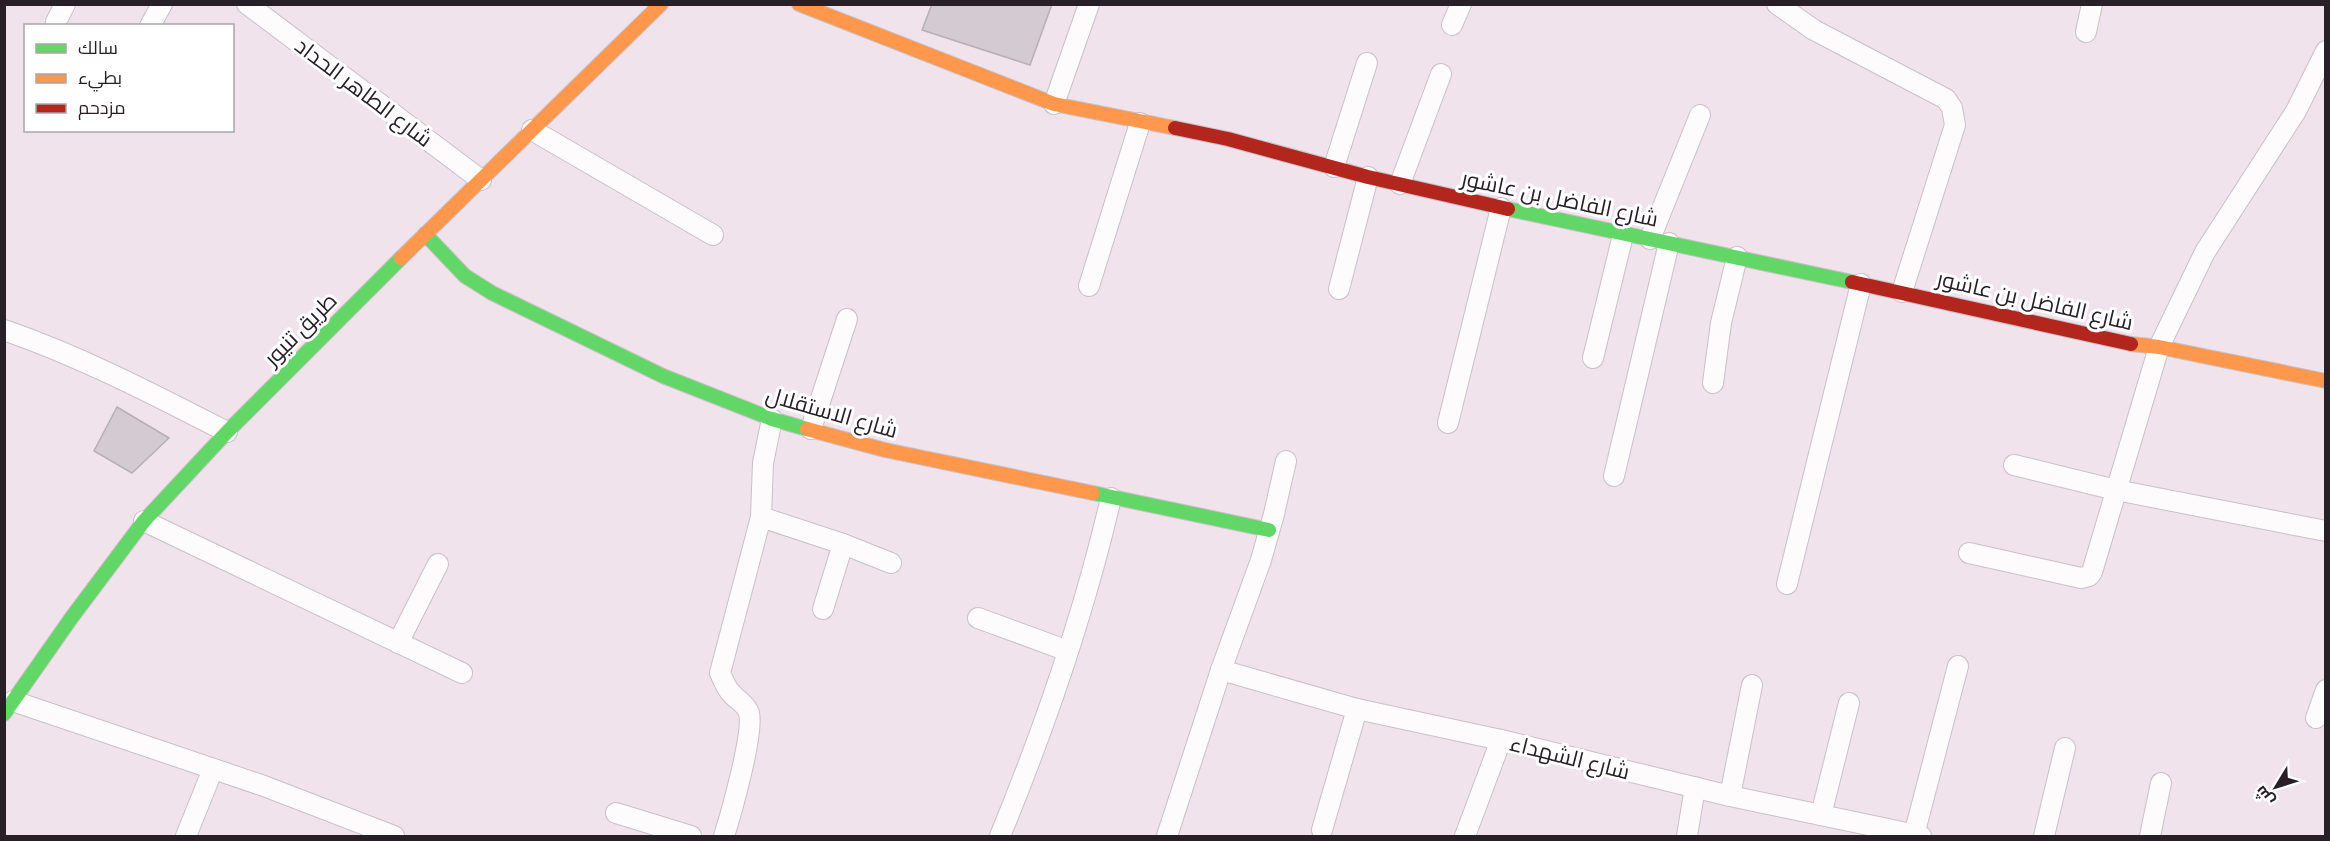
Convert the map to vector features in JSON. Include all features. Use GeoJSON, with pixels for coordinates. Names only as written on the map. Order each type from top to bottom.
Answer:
{"type":"FeatureCollection","features":[{"type":"Feature","properties":{"kind":"street"},"geometry":{"type":"LineString","coordinates":[[151,24],[162,4]]}},
{"type":"Feature","properties":{"kind":"street","name":"شارع الطاهر الحداد"},"geometry":{"type":"LineString","coordinates":[[247,4],[481,180]]}},
{"type":"Feature","properties":{"kind":"street","name":"طريق تنيور"},"geometry":{"type":"LineString","coordinates":[[9,707],[72,616],[144,521],[227,432],[425,234],[661,4]]}},
{"type":"Feature","properties":{"kind":"street","name":"شارع الفاضل بن عاشور"},"geometry":{"type":"LineString","coordinates":[[799,4],[1054,104],[1227,139],[1368,177],[1623,235],[1902,292],[2114,340],[2325,381]]}},
{"type":"Feature","properties":{"kind":"street"},"geometry":{"type":"LineString","coordinates":[[1054,104],[1089,4]]}},
{"type":"Feature","properties":{"kind":"street"},"geometry":{"type":"LineString","coordinates":[[1452,25],[1461,4]]}},
{"type":"Feature","properties":{"kind":"street"},"geometry":{"type":"LineString","coordinates":[[1778,4],[1835,42],[1946,99],[1952,108],[1955,125],[1902,292]]}},
{"type":"Feature","properties":{"kind":"street"},"geometry":{"type":"LineString","coordinates":[[2086,32],[2092,4]]}},
{"type":"Feature","properties":{"kind":"street"},"geometry":{"type":"LineString","coordinates":[[1969,553],[2081,578],[2092,573],[2159,347],[2205,252],[2296,111],[2325,51]]}},
{"type":"Feature","properties":{"kind":"street"},"geometry":{"type":"LineString","coordinates":[[1334,168],[1367,63]]}},
{"type":"Feature","properties":{"kind":"street"},"geometry":{"type":"LineString","coordinates":[[1400,184],[1441,74]]}},
{"type":"Feature","properties":{"kind":"street"},"geometry":{"type":"LineString","coordinates":[[1614,476],[1660,241],[1700,115]]}},
{"type":"Feature","properties":{"kind":"street"},"geometry":{"type":"LineString","coordinates":[[1089,286],[1140,123]]}},
{"type":"Feature","properties":{"kind":"street"},"geometry":{"type":"LineString","coordinates":[[532,130],[713,235]]}},
{"type":"Feature","properties":{"kind":"street"},"geometry":{"type":"LineString","coordinates":[[1339,289],[1368,177]]}},
{"type":"Feature","properties":{"kind":"street"},"geometry":{"type":"LineString","coordinates":[[1448,423],[1501,208]]}},
{"type":"Feature","properties":{"kind":"street","name":"شارع الاستقلال"},"geometry":{"type":"LineString","coordinates":[[425,234],[465,276],[492,293],[663,376],[772,419],[885,450],[1269,530]]}},
{"type":"Feature","properties":{"kind":"street"},"geometry":{"type":"LineString","coordinates":[[1593,358],[1623,235]]}},
{"type":"Feature","properties":{"kind":"street"},"geometry":{"type":"LineString","coordinates":[[1713,383],[1721,323],[1737,257]]}},
{"type":"Feature","properties":{"kind":"street"},"geometry":{"type":"LineString","coordinates":[[1786,584],[1861,284]]}},
{"type":"Feature","properties":{"kind":"street"},"geometry":{"type":"LineString","coordinates":[[811,429],[847,320]]}},
{"type":"Feature","properties":{"kind":"street"},"geometry":{"type":"LineString","coordinates":[[4,330],[48,346],[160,397],[227,432]]}},
{"type":"Feature","properties":{"kind":"street"},"geometry":{"type":"LineString","coordinates":[[724,837],[748,742],[750,722],[749,712],[740,700],[729,692],[720,673],[761,517],[763,462],[772,419]]}},
{"type":"Feature","properties":{"kind":"street"},"geometry":{"type":"LineString","coordinates":[[1167,837],[1221,670],[1261,560],[1286,461]]}},
{"type":"Feature","properties":{"kind":"street"},"geometry":{"type":"LineString","coordinates":[[2014,465],[2116,490],[2325,531]]}},
{"type":"Feature","properties":{"kind":"street"},"geometry":{"type":"LineString","coordinates":[[1000,837],[1033,757],[1093,576],[1111,498]]}},
{"type":"Feature","properties":{"kind":"street"},"geometry":{"type":"LineString","coordinates":[[761,517],[843,544],[891,563]]}},
{"type":"Feature","properties":{"kind":"street"},"geometry":{"type":"LineString","coordinates":[[144,521],[462,674]]}},
{"type":"Feature","properties":{"kind":"street"},"geometry":{"type":"LineString","coordinates":[[823,609],[843,544]]}},
{"type":"Feature","properties":{"kind":"street"},"geometry":{"type":"LineString","coordinates":[[398,643],[438,564]]}},
{"type":"Feature","properties":{"kind":"street"},"geometry":{"type":"LineString","coordinates":[[978,618],[1068,651]]}},
{"type":"Feature","properties":{"kind":"street"},"geometry":{"type":"LineString","coordinates":[[1917,836],[1958,666]]}},
{"type":"Feature","properties":{"kind":"street","name":"شارع الشهداء"},"geometry":{"type":"LineString","coordinates":[[1221,670],[1357,709],[1501,740],[1730,796],[1917,836]]}},
{"type":"Feature","properties":{"kind":"street"},"geometry":{"type":"LineString","coordinates":[[1730,796],[1752,686]]}},
{"type":"Feature","properties":{"kind":"street"},"geometry":{"type":"LineString","coordinates":[[2316,718],[2325,690]]}},
{"type":"Feature","properties":{"kind":"street"},"geometry":{"type":"LineString","coordinates":[[1821,815],[1849,703]]}},
{"type":"Feature","properties":{"kind":"street"},"geometry":{"type":"LineString","coordinates":[[9,707],[213,769],[349,818],[394,837]]}},
{"type":"Feature","properties":{"kind":"street"},"geometry":{"type":"LineString","coordinates":[[1322,830],[1357,709]]}},
{"type":"Feature","properties":{"kind":"street"},"geometry":{"type":"LineString","coordinates":[[1465,837],[1501,740]]}},
{"type":"Feature","properties":{"kind":"street"},"geometry":{"type":"LineString","coordinates":[[2044,837],[2065,748]]}},
{"type":"Feature","properties":{"kind":"street"},"geometry":{"type":"LineString","coordinates":[[186,837],[213,769]]}},
{"type":"Feature","properties":{"kind":"street"},"geometry":{"type":"LineString","coordinates":[[2150,837],[2161,783]]}},
{"type":"Feature","properties":{"kind":"street"},"geometry":{"type":"LineString","coordinates":[[1687,837],[1695,787]]}},
{"type":"Feature","properties":{"kind":"street"},"geometry":{"type":"LineString","coordinates":[[616,813],[691,837]]}},
{"type":"Feature","properties":{"kind":"building"},"geometry":{"type":"Polygon","coordinates":[[[932,4],[1052,4],[1030,65],[922,30],[932,4]]]}},
{"type":"Feature","properties":{"kind":"building"},"geometry":{"type":"Polygon","coordinates":[[[117,407],[169,438],[132,473],[94,451],[117,407]]]}},
{"type":"Feature","properties":{"kind":"traffic: fast"},"geometry":{"type":"LineString","coordinates":[[1508,209],[1852,282]]}},
{"type":"Feature","properties":{"kind":"traffic: fast"},"geometry":{"type":"LineString","coordinates":[[425,234],[465,276],[492,293],[663,376],[772,419],[807,429]]}},
{"type":"Feature","properties":{"kind":"traffic: fast"},"geometry":{"type":"LineString","coordinates":[[4,714],[72,617],[144,521],[227,432],[401,258]]}},
{"type":"Feature","properties":{"kind":"traffic: fast"},"geometry":{"type":"LineString","coordinates":[[1093,493],[1269,530]]}},
{"type":"Feature","properties":{"kind":"traffic: slow"},"geometry":{"type":"LineString","coordinates":[[401,258],[661,4]]}},
{"type":"Feature","properties":{"kind":"traffic: slow"},"geometry":{"type":"LineString","coordinates":[[799,4],[1054,104],[1175,128]]}},
{"type":"Feature","properties":{"kind":"traffic: slow"},"geometry":{"type":"LineString","coordinates":[[2131,344],[2159,347],[2326,381]]}},
{"type":"Feature","properties":{"kind":"traffic: slow"},"geometry":{"type":"LineString","coordinates":[[807,429],[885,450],[1093,493]]}},
{"type":"Feature","properties":{"kind":"traffic: jam"},"geometry":{"type":"LineString","coordinates":[[1175,128],[1228,139],[1368,177],[1508,209]]}},
{"type":"Feature","properties":{"kind":"traffic: jam"},"geometry":{"type":"LineString","coordinates":[[1852,282],[2131,344]]}}]}
